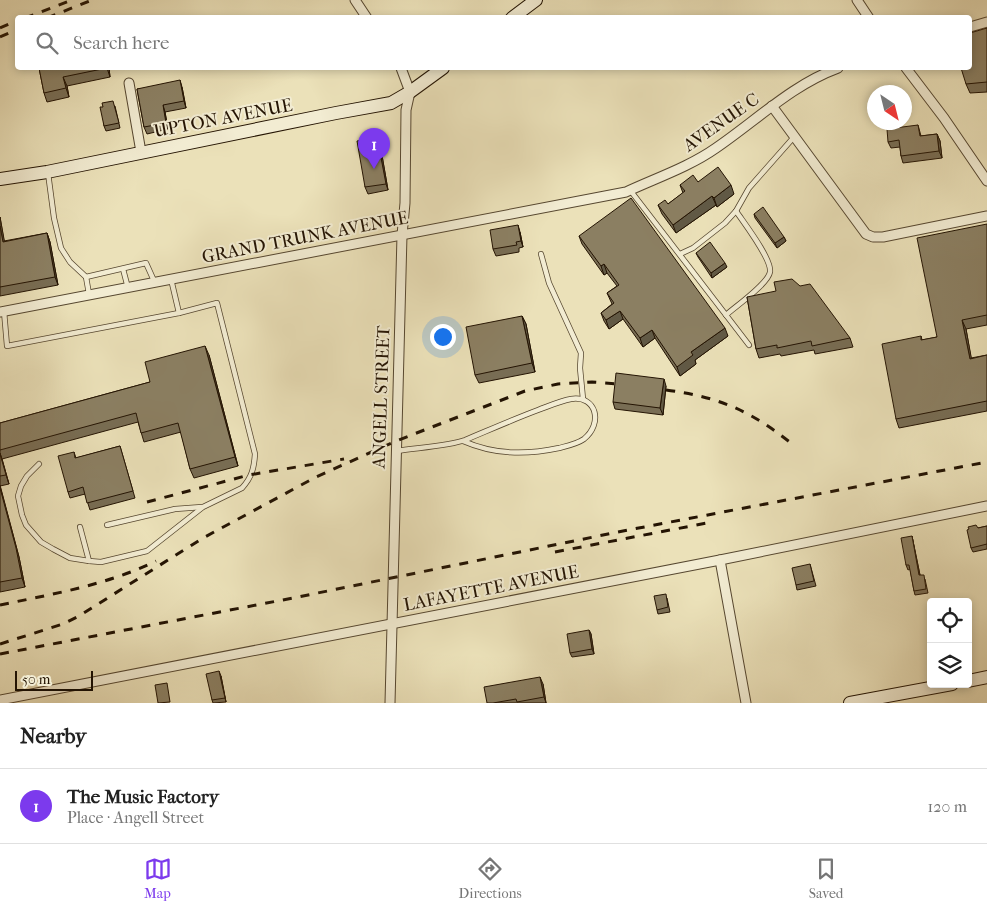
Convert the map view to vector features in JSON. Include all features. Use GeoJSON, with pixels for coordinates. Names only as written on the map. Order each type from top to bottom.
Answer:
{"type":"FeatureCollection","features":[{"type":"Feature","properties":{"kind":"street"},"geometry":{"type":"LineString","coordinates":[[354,0],[365,15]]}},
{"type":"Feature","properties":{"kind":"street"},"geometry":{"type":"LineString","coordinates":[[516,15],[536,0]]}},
{"type":"Feature","properties":{"kind":"street"},"geometry":{"type":"LineString","coordinates":[[856,0],[867,15]]}},
{"type":"Feature","properties":{"kind":"street"},"geometry":{"type":"LineString","coordinates":[[972,26],[987,22]]}},
{"type":"Feature","properties":{"kind":"street"},"geometry":{"type":"LineString","coordinates":[[402,70],[410,92]]}},
{"type":"Feature","properties":{"kind":"street","name":"UPTON AVENUE"},"geometry":{"type":"LineString","coordinates":[[0,179],[47,172],[391,103],[441,70]]}},
{"type":"Feature","properties":{"kind":"street","name":"AVENUE C"},"geometry":{"type":"LineString","coordinates":[[617,194],[691,163],[716,148],[772,106],[818,75],[832,70]]}},
{"type":"Feature","properties":{"kind":"street"},"geometry":{"type":"LineString","coordinates":[[908,70],[944,118],[987,181]]}},
{"type":"Feature","properties":{"kind":"street"},"geometry":{"type":"LineString","coordinates":[[129,83],[141,152]]}},
{"type":"Feature","properties":{"kind":"street","name":"ANGELL STREET"},"geometry":{"type":"LineString","coordinates":[[390,703],[406,110],[410,92]]}},
{"type":"Feature","properties":{"kind":"street"},"geometry":{"type":"LineString","coordinates":[[772,106],[866,234],[873,237],[883,237],[987,216]]}},
{"type":"Feature","properties":{"kind":"street","name":"GRAND TRUNK AVENUE"},"geometry":{"type":"LineString","coordinates":[[2,312],[617,194]]}},
{"type":"Feature","properties":{"kind":"street","name":"LAFAYETTE AVENUE"},"geometry":{"type":"LineString","coordinates":[[2,701],[987,506]]}},
{"type":"Feature","properties":{"kind":"street"},"geometry":{"type":"LineString","coordinates":[[720,560],[746,703]]}},
{"type":"Feature","properties":{"kind":"street"},"geometry":{"type":"LineString","coordinates":[[972,680],[987,677]]}},
{"type":"Feature","properties":{"kind":"street"},"geometry":{"type":"LineString","coordinates":[[850,703],[931,688]]}},
{"type":"Feature","properties":{"kind":"lane"},"geometry":{"type":"LineString","coordinates":[[680,254],[693,248],[725,223],[736,211],[749,188],[794,137]]}},
{"type":"Feature","properties":{"kind":"lane"},"geometry":{"type":"LineString","coordinates":[[47,172],[61,248],[70,262],[86,278],[90,295]]}},
{"type":"Feature","properties":{"kind":"lane"},"geometry":{"type":"LineString","coordinates":[[630,190],[748,345]]}},
{"type":"Feature","properties":{"kind":"lane"},"geometry":{"type":"LineString","coordinates":[[726,315],[763,283],[770,273],[769,262],[736,211]]}},
{"type":"Feature","properties":{"kind":"lane"},"geometry":{"type":"LineString","coordinates":[[540,254],[549,283],[581,353],[582,400]]}},
{"type":"Feature","properties":{"kind":"lane"},"geometry":{"type":"LineString","coordinates":[[86,278],[146,264],[156,282]]}},
{"type":"Feature","properties":{"kind":"lane"},"geometry":{"type":"LineString","coordinates":[[123,269],[128,288]]}},
{"type":"Feature","properties":{"kind":"lane"},"geometry":{"type":"LineString","coordinates":[[172,280],[179,313]]}},
{"type":"Feature","properties":{"kind":"lane"},"geometry":{"type":"LineString","coordinates":[[2,312],[7,346],[179,313],[217,303],[255,454],[252,474],[242,488],[204,507],[148,551],[106,562],[70,558],[41,542],[26,525],[18,496],[27,476],[39,464]]}},
{"type":"Feature","properties":{"kind":"lane"},"geometry":{"type":"LineString","coordinates":[[396,451],[463,441],[561,401],[582,400],[590,405],[595,413],[596,423],[592,431],[583,440],[569,446],[514,453],[479,448],[463,441]]}},
{"type":"Feature","properties":{"kind":"lane"},"geometry":{"type":"LineString","coordinates":[[108,525],[174,509],[204,507]]}},
{"type":"Feature","properties":{"kind":"lane"},"geometry":{"type":"LineString","coordinates":[[80,527],[89,561]]}},
{"type":"Feature","properties":{"kind":"building"},"geometry":{"type":"Polygon","coordinates":[[[987,28],[987,82],[966,84],[962,70],[972,70],[972,32],[987,28]]]}},
{"type":"Feature","properties":{"kind":"building"},"geometry":{"type":"Polygon","coordinates":[[[39,70],[97,70],[63,77],[66,88],[44,93],[39,70]]]}},
{"type":"Feature","properties":{"kind":"building"},"geometry":{"type":"Polygon","coordinates":[[[180,80],[184,101],[163,105],[166,123],[144,127],[137,89],[180,80]]]}},
{"type":"Feature","properties":{"kind":"building"},"geometry":{"type":"Polygon","coordinates":[[[113,101],[119,123],[104,126],[100,107],[103,107],[102,103],[113,101]]]}},
{"type":"Feature","properties":{"kind":"building"},"geometry":{"type":"Polygon","coordinates":[[[918,125],[920,136],[937,134],[939,151],[901,156],[899,140],[888,142],[887,130],[912,130],[912,126],[918,125]]]}},
{"type":"Feature","properties":{"kind":"building"},"geometry":{"type":"Polygon","coordinates":[[[377,137],[386,184],[365,187],[357,141],[377,137]]]}},
{"type":"Feature","properties":{"kind":"building"},"geometry":{"type":"Polygon","coordinates":[[[718,167],[731,185],[714,198],[712,196],[673,225],[658,205],[665,200],[668,204],[685,191],[680,185],[693,175],[698,182],[718,167]]]}},
{"type":"Feature","properties":{"kind":"building"},"geometry":{"type":"Polygon","coordinates":[[[631,198],[725,328],[691,352],[693,355],[677,367],[652,330],[640,338],[620,311],[606,320],[601,313],[614,303],[607,293],[619,285],[604,264],[601,266],[579,236],[631,198]]]}},
{"type":"Feature","properties":{"kind":"building"},"geometry":{"type":"Polygon","coordinates":[[[763,207],[784,237],[775,243],[754,214],[763,207]]]}},
{"type":"Feature","properties":{"kind":"building"},"geometry":{"type":"Polygon","coordinates":[[[987,224],[987,315],[962,320],[970,359],[987,355],[987,401],[896,419],[882,344],[921,336],[921,340],[937,337],[917,238],[987,224]]]}},
{"type":"Feature","properties":{"kind":"building"},"geometry":{"type":"Polygon","coordinates":[[[518,225],[521,241],[516,242],[517,245],[493,249],[490,230],[518,225]]]}},
{"type":"Feature","properties":{"kind":"building"},"geometry":{"type":"Polygon","coordinates":[[[0,226],[3,242],[47,233],[55,277],[0,287],[0,226]]]}},
{"type":"Feature","properties":{"kind":"building"},"geometry":{"type":"Polygon","coordinates":[[[710,242],[725,263],[711,273],[696,253],[710,242]]]}},
{"type":"Feature","properties":{"kind":"building"},"geometry":{"type":"Polygon","coordinates":[[[792,279],[800,286],[810,284],[850,338],[812,346],[811,341],[777,348],[777,345],[756,349],[747,297],[776,291],[774,282],[792,279]]]}},
{"type":"Feature","properties":{"kind":"building"},"geometry":{"type":"Polygon","coordinates":[[[522,316],[532,363],[475,375],[466,327],[522,316]]]}},
{"type":"Feature","properties":{"kind":"building"},"geometry":{"type":"Polygon","coordinates":[[[205,346],[235,457],[190,469],[178,423],[141,433],[136,413],[0,450],[0,423],[150,382],[145,362],[205,346]]]}},
{"type":"Feature","properties":{"kind":"building"},"geometry":{"type":"Polygon","coordinates":[[[616,373],[664,379],[660,408],[613,402],[616,373]]]}},
{"type":"Feature","properties":{"kind":"building"},"geometry":{"type":"Polygon","coordinates":[[[120,446],[133,491],[87,503],[83,487],[68,492],[58,456],[74,452],[75,458],[120,446]]]}},
{"type":"Feature","properties":{"kind":"building"},"geometry":{"type":"Polygon","coordinates":[[[0,454],[6,475],[0,476],[0,454]]]}},
{"type":"Feature","properties":{"kind":"building"},"geometry":{"type":"Polygon","coordinates":[[[0,488],[22,578],[0,582],[0,488]]]}},
{"type":"Feature","properties":{"kind":"building"},"geometry":{"type":"Polygon","coordinates":[[[976,525],[978,528],[987,526],[987,544],[971,548],[967,530],[969,529],[968,527],[976,525]]]}},
{"type":"Feature","properties":{"kind":"building"},"geometry":{"type":"Polygon","coordinates":[[[912,536],[919,575],[924,575],[926,589],[914,591],[909,565],[906,565],[901,538],[912,536]]]}},
{"type":"Feature","properties":{"kind":"building"},"geometry":{"type":"Polygon","coordinates":[[[810,564],[814,581],[796,585],[792,568],[810,564]]]}},
{"type":"Feature","properties":{"kind":"building"},"geometry":{"type":"Polygon","coordinates":[[[666,594],[668,607],[657,610],[654,596],[666,594]]]}},
{"type":"Feature","properties":{"kind":"building"},"geometry":{"type":"Polygon","coordinates":[[[589,630],[592,649],[570,653],[567,634],[589,630]]]}},
{"type":"Feature","properties":{"kind":"building"},"geometry":{"type":"Polygon","coordinates":[[[219,671],[225,698],[212,700],[206,674],[219,671]]]}},
{"type":"Feature","properties":{"kind":"building"},"geometry":{"type":"Polygon","coordinates":[[[540,677],[544,697],[517,702],[516,699],[487,703],[484,687],[540,677]]]}},
{"type":"Feature","properties":{"kind":"building"},"geometry":{"type":"Polygon","coordinates":[[[167,683],[170,702],[158,703],[155,685],[167,683]]]}},
{"type":"Feature","properties":{"kind":"railway"},"geometry":{"type":"LineString","coordinates":[[33,15],[72,0]]}},
{"type":"Feature","properties":{"kind":"railway"},"geometry":{"type":"LineString","coordinates":[[54,15],[92,0]]}},
{"type":"Feature","properties":{"kind":"railway"},"geometry":{"type":"LineString","coordinates":[[0,28],[15,21]]}},
{"type":"Feature","properties":{"kind":"railway"},"geometry":{"type":"LineString","coordinates":[[0,37],[15,30]]}},
{"type":"Feature","properties":{"kind":"railway"},"geometry":{"type":"LineString","coordinates":[[0,644],[63,624],[79,616],[203,538],[316,477],[396,441],[525,391],[558,384],[592,382],[618,384]]}},
{"type":"Feature","properties":{"kind":"railway"},"geometry":{"type":"LineString","coordinates":[[666,390],[718,401],[733,407],[761,422],[791,443]]}},
{"type":"Feature","properties":{"kind":"railway"},"geometry":{"type":"LineString","coordinates":[[147,502],[249,475],[344,459]]}},
{"type":"Feature","properties":{"kind":"railway"},"geometry":{"type":"LineString","coordinates":[[0,654],[293,598],[623,531],[987,462]]}},
{"type":"Feature","properties":{"kind":"railway"},"geometry":{"type":"LineString","coordinates":[[555,552],[712,522]]}},
{"type":"Feature","properties":{"kind":"railway"},"geometry":{"type":"LineString","coordinates":[[0,605],[99,583],[156,561]]}},
{"type":"Feature","properties":{"kind":"place","name":"The Music Factory"},"geometry":{"type":"Point","coordinates":[374,169]}}]}
